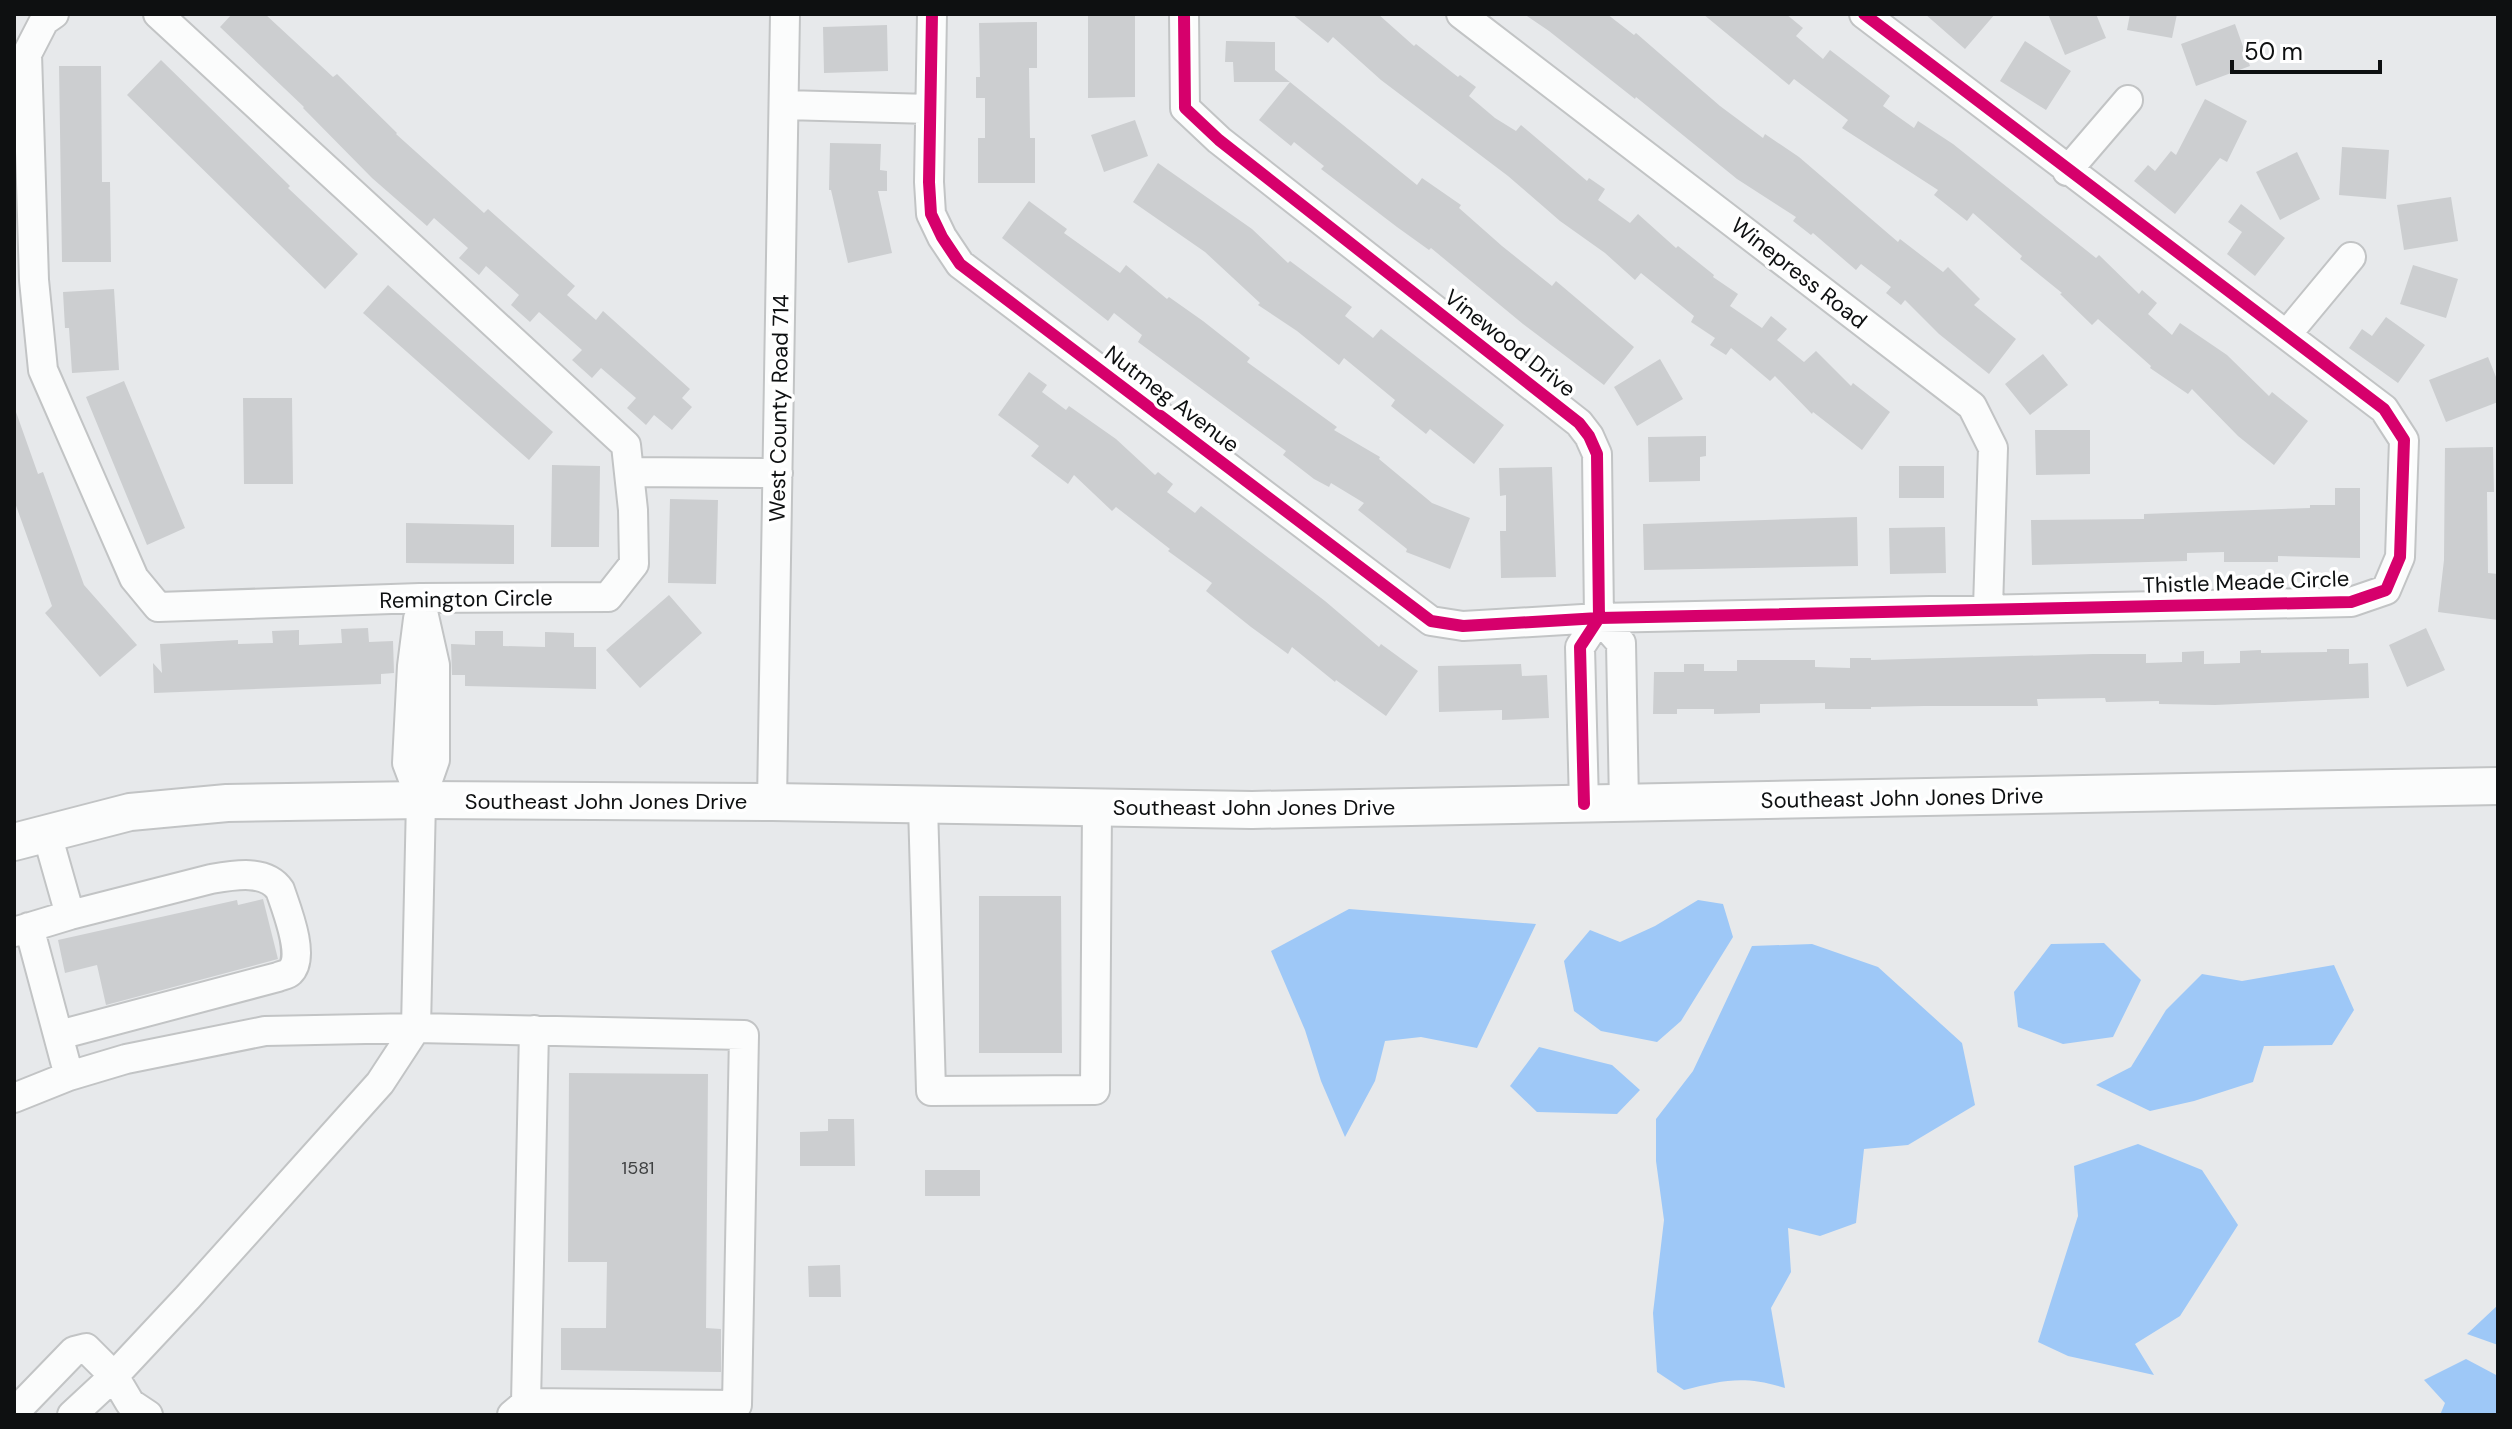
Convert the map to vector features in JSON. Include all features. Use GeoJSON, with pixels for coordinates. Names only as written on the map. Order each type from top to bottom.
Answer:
{"type":"FeatureCollection","features":[{"type":"Feature","properties":{"kind":"main road","name":"Southeast John Jones Drive"},"geometry":{"type":"LineString","coordinates":[[30,838],[130,812],[227,803],[421,800],[772,802],[1252,810],[2498,786]]}},
{"type":"Feature","properties":{"kind":"street","name":"Remington Circle"},"geometry":{"type":"LineString","coordinates":[[54,14],[44,21],[27,54],[34,280],[43,370],[134,578],[158,607],[420,598],[608,597],[634,564],[626,445],[158,14]]}},
{"type":"Feature","properties":{"kind":"street","name":"West County Road 714"},"geometry":{"type":"LineString","coordinates":[[772,802],[785,14]]}},
{"type":"Feature","properties":{"kind":"street","name":"Nutmeg Avenue"},"geometry":{"type":"LineString","coordinates":[[932,14],[931,214],[960,264],[1431,621],[1463,626],[1599,618]]}},
{"type":"Feature","properties":{"kind":"street","name":"Vinewood Drive"},"geometry":{"type":"LineString","coordinates":[[1184,14],[1185,108],[1219,140],[1579,423],[1589,436],[1597,454],[1599,618],[1580,647],[1584,804]]}},
{"type":"Feature","properties":{"kind":"street","name":"Winepress Road"},"geometry":{"type":"LineString","coordinates":[[1461,14],[1972,406],[1993,448],[1988,608]]}},
{"type":"Feature","properties":{"kind":"street","name":"Thistle Meade Circle"},"geometry":{"type":"LineString","coordinates":[[1599,618],[2351,602],[2386,590],[2400,557],[2404,440],[2384,409],[1864,14]]}},
{"type":"Feature","properties":{"kind":"street"},"geometry":{"type":"LineString","coordinates":[[2067,171],[2128,100]]}},
{"type":"Feature","properties":{"kind":"street"},"geometry":{"type":"LineString","coordinates":[[785,105],[930,109]]}},
{"type":"Feature","properties":{"kind":"street"},"geometry":{"type":"LineString","coordinates":[[2287,334],[2351,257]]}},
{"type":"Feature","properties":{"kind":"street"},"geometry":{"type":"LineString","coordinates":[[629,472],[778,473]]}},
{"type":"Feature","properties":{"kind":"street"},"geometry":{"type":"LineString","coordinates":[[72,1415],[114,1376],[236,1245],[380,1083],[416,1028],[421,800],[407,763],[412,666],[420,598]]}},
{"type":"Feature","properties":{"kind":"street"},"geometry":{"type":"LineString","coordinates":[[1599,618],[1621,643],[1624,803]]}},
{"type":"Feature","properties":{"kind":"street"},"geometry":{"type":"LineString","coordinates":[[923,805],[931,1091],[1095,1090],[1097,807]]}},
{"type":"Feature","properties":{"kind":"street"},"geometry":{"type":"LineString","coordinates":[[30,838],[70,915]]}},
{"type":"Feature","properties":{"kind":"street"},"geometry":{"type":"LineString","coordinates":[[59,1035],[290,972],[297,959],[296,948],[275,882],[266,877],[220,877],[21,929],[59,1035],[69,1076]]}},
{"type":"Feature","properties":{"kind":"street"},"geometry":{"type":"LineString","coordinates":[[14,1098],[69,1076],[126,1059],[265,1031],[416,1028],[534,1030],[744,1035],[737,1410],[519,1409],[534,1030]]}},
{"type":"Feature","properties":{"kind":"street"},"geometry":{"type":"LineString","coordinates":[[14,1413],[74,1351],[86,1348],[114,1376],[130,1403],[145,1414]]}},
{"type":"Feature","properties":{"kind":"water"},"geometry":{"type":"Polygon","coordinates":[[[1698,900],[1723,904],[1733,937],[1681,1021],[1657,1042],[1601,1031],[1574,1011],[1564,961],[1590,930],[1620,942],[1655,926],[1698,900]]]}},
{"type":"Feature","properties":{"kind":"water"},"geometry":{"type":"Polygon","coordinates":[[[1349,909],[1536,924],[1477,1048],[1421,1037],[1385,1041],[1375,1081],[1345,1137],[1271,951],[1349,909]]]}},
{"type":"Feature","properties":{"kind":"water"},"geometry":{"type":"Polygon","coordinates":[[[2104,943],[2141,980],[2113,1037],[2063,1044],[2018,1027],[2014,992],[2051,944],[2104,943]]]}},
{"type":"Feature","properties":{"kind":"water"},"geometry":{"type":"Polygon","coordinates":[[[1812,944],[1878,967],[1962,1043],[1975,1105],[1908,1145],[1864,1149],[1856,1223],[1820,1236],[1788,1228],[1791,1272],[1771,1308],[1785,1388],[1758,1381],[1734,1380],[1684,1390],[1657,1372],[1653,1313],[1664,1220],[1656,1161],[1656,1119],[1693,1071],[1752,946],[1812,944]]]}},
{"type":"Feature","properties":{"kind":"water"},"geometry":{"type":"Polygon","coordinates":[[[2334,965],[2354,1010],[2332,1045],[2264,1046],[2253,1082],[2150,1111],[2096,1085],[2131,1067],[2166,1010],[2202,974],[2242,981],[2334,965]]]}},
{"type":"Feature","properties":{"kind":"water"},"geometry":{"type":"Polygon","coordinates":[[[1539,1047],[1612,1065],[1640,1090],[1617,1114],[1537,1112],[1510,1086],[1539,1047]]]}},
{"type":"Feature","properties":{"kind":"water"},"geometry":{"type":"Polygon","coordinates":[[[2138,1144],[2202,1170],[2238,1225],[2180,1316],[2135,1344],[2154,1375],[2068,1356],[2038,1342],[2078,1216],[2074,1166],[2138,1144]]]}},
{"type":"Feature","properties":{"kind":"water"},"geometry":{"type":"Polygon","coordinates":[[[2498,1305],[2498,1345],[2467,1334],[2498,1305]]]}},
{"type":"Feature","properties":{"kind":"water"},"geometry":{"type":"Polygon","coordinates":[[[2466,1359],[2498,1376],[2498,1415],[2440,1415],[2445,1403],[2424,1380],[2466,1359]]]}},
{"type":"Feature","properties":{"kind":"building"},"geometry":{"type":"Polygon","coordinates":[[[232,14],[265,14],[333,77],[337,74],[396,134],[484,213],[488,209],[575,286],[567,295],[596,320],[603,311],[690,389],[682,398],[692,407],[672,430],[654,415],[646,425],[627,408],[636,398],[601,368],[592,378],[572,360],[582,350],[539,312],[530,322],[511,305],[519,295],[486,266],[479,275],[459,258],[468,248],[434,218],[427,226],[372,178],[304,107],[220,27],[232,14]]]}},
{"type":"Feature","properties":{"kind":"building"},"geometry":{"type":"Polygon","coordinates":[[[1088,14],[1135,14],[1135,97],[1088,98],[1088,14]]]}},
{"type":"Feature","properties":{"kind":"building"},"geometry":{"type":"Polygon","coordinates":[[[1292,14],[1378,14],[1414,46],[1416,44],[1476,87],[1469,96],[1495,118],[1516,131],[1521,125],[1587,181],[1589,178],[1605,189],[1598,200],[1630,223],[1638,214],[1676,248],[1678,246],[1738,294],[1730,306],[1762,328],[1771,316],[1787,329],[1777,340],[1804,362],[1816,351],[1851,386],[1853,383],[1890,412],[1862,450],[1812,414],[1775,376],[1770,381],[1731,348],[1726,355],[1710,345],[1715,338],[1691,322],[1694,316],[1641,273],[1635,280],[1508,176],[1381,80],[1333,37],[1328,43],[1292,14]]]}},
{"type":"Feature","properties":{"kind":"building"},"geometry":{"type":"Polygon","coordinates":[[[1524,14],[1607,14],[1634,35],[1636,33],[1720,106],[1763,138],[1765,134],[1799,157],[1898,242],[1900,239],[1943,272],[1948,267],[1980,299],[1974,305],[2016,339],[1989,374],[1939,334],[1905,300],[1901,305],[1886,293],[1891,287],[1861,264],[1856,270],[1813,233],[1811,235],[1793,221],[1796,217],[1737,179],[1636,97],[1524,14]]]}},
{"type":"Feature","properties":{"kind":"building"},"geometry":{"type":"Polygon","coordinates":[[[1703,14],[1786,14],[1803,28],[1796,36],[1823,59],[1830,50],[1890,96],[1883,106],[1914,128],[1918,121],[1953,144],[2096,258],[2099,255],[2139,294],[2142,290],[2157,303],[2148,314],[2172,335],[2180,323],[2227,355],[2269,396],[2272,392],[2308,421],[2274,465],[2238,436],[2192,389],[2188,394],[2150,368],[2098,319],[2092,325],[2062,293],[2020,259],[2022,256],[1973,213],[1967,221],[1934,195],[1938,190],[1842,128],[1848,120],[1794,79],[1789,85],[1703,14]]]}},
{"type":"Feature","properties":{"kind":"building"},"geometry":{"type":"Polygon","coordinates":[[[1925,14],[1995,14],[1965,49],[1925,14]]]}},
{"type":"Feature","properties":{"kind":"building"},"geometry":{"type":"Polygon","coordinates":[[[2048,14],[2096,14],[2106,38],[2065,55],[2048,14]]]}},
{"type":"Feature","properties":{"kind":"building"},"geometry":{"type":"Polygon","coordinates":[[[2130,14],[2177,14],[2172,38],[2127,30],[2130,14]]]}},
{"type":"Feature","properties":{"kind":"building"},"geometry":{"type":"Polygon","coordinates":[[[1037,22],[1037,68],[1029,68],[1030,138],[1035,138],[1035,183],[978,183],[978,138],[985,138],[985,98],[976,98],[976,77],[980,77],[979,23],[1037,22]]]}},
{"type":"Feature","properties":{"kind":"building"},"geometry":{"type":"Polygon","coordinates":[[[2235,24],[2250,66],[2196,86],[2181,44],[2235,24]]]}},
{"type":"Feature","properties":{"kind":"building"},"geometry":{"type":"Polygon","coordinates":[[[887,25],[888,71],[824,73],[823,27],[887,25]]]}},
{"type":"Feature","properties":{"kind":"building"},"geometry":{"type":"Polygon","coordinates":[[[1226,41],[1275,42],[1275,70],[1290,82],[1234,82],[1233,62],[1225,62],[1226,41]]]}},
{"type":"Feature","properties":{"kind":"building"},"geometry":{"type":"Polygon","coordinates":[[[2025,41],[2071,71],[2046,110],[2000,81],[2025,41]]]}},
{"type":"Feature","properties":{"kind":"building"},"geometry":{"type":"Polygon","coordinates":[[[161,60],[358,254],[325,289],[127,95],[161,60]]]}},
{"type":"Feature","properties":{"kind":"building"},"geometry":{"type":"Polygon","coordinates":[[[59,66],[101,66],[102,182],[110,182],[111,262],[62,262],[59,66]]]}},
{"type":"Feature","properties":{"kind":"building"},"geometry":{"type":"Polygon","coordinates":[[[1290,82],[1417,185],[1422,178],[1461,205],[1459,208],[1502,246],[1552,286],[1556,281],[1634,347],[1604,385],[1523,324],[1431,248],[1429,250],[1321,169],[1324,166],[1294,142],[1291,146],[1259,120],[1290,82]]]}},
{"type":"Feature","properties":{"kind":"building"},"geometry":{"type":"Polygon","coordinates":[[[2205,99],[2247,121],[2227,162],[2220,158],[2175,214],[2134,181],[2148,165],[2155,171],[2171,151],[2176,155],[2205,99]]]}},
{"type":"Feature","properties":{"kind":"building"},"geometry":{"type":"Polygon","coordinates":[[[1135,120],[1148,156],[1104,172],[1091,135],[1135,120]]]}},
{"type":"Feature","properties":{"kind":"building"},"geometry":{"type":"Polygon","coordinates":[[[830,143],[881,144],[880,170],[887,171],[887,191],[878,191],[892,253],[848,263],[829,190],[830,143]]]}},
{"type":"Feature","properties":{"kind":"building"},"geometry":{"type":"Polygon","coordinates":[[[2342,147],[2389,150],[2386,199],[2339,195],[2342,147]]]}},
{"type":"Feature","properties":{"kind":"building"},"geometry":{"type":"Polygon","coordinates":[[[2297,152],[2320,199],[2280,220],[2256,172],[2297,152]]]}},
{"type":"Feature","properties":{"kind":"building"},"geometry":{"type":"Polygon","coordinates":[[[1158,163],[1252,229],[1288,263],[1290,261],[1352,307],[1345,316],[1373,338],[1381,329],[1504,425],[1474,464],[1430,429],[1426,434],[1391,406],[1395,400],[1344,358],[1339,365],[1258,305],[1260,303],[1205,252],[1133,202],[1158,163]]]}},
{"type":"Feature","properties":{"kind":"building"},"geometry":{"type":"Polygon","coordinates":[[[2451,197],[2458,241],[2404,250],[2397,205],[2451,197]]]}},
{"type":"Feature","properties":{"kind":"building"},"geometry":{"type":"Polygon","coordinates":[[[1029,201],[1067,229],[1064,233],[1120,273],[1126,265],[1167,299],[1169,297],[1203,321],[1250,358],[1247,362],[1337,427],[1334,430],[1380,457],[1432,503],[1470,518],[1450,569],[1406,552],[1407,549],[1358,510],[1364,503],[1331,483],[1329,487],[1314,479],[1283,455],[1286,451],[1138,342],[1142,335],[1114,313],[1108,321],[1002,238],[1029,201]]]}},
{"type":"Feature","properties":{"kind":"building"},"geometry":{"type":"Polygon","coordinates":[[[2241,204],[2285,238],[2255,276],[2227,254],[2242,232],[2228,222],[2241,204]]]}},
{"type":"Feature","properties":{"kind":"building"},"geometry":{"type":"Polygon","coordinates":[[[2413,265],[2458,279],[2446,318],[2400,304],[2413,265]]]}},
{"type":"Feature","properties":{"kind":"building"},"geometry":{"type":"Polygon","coordinates":[[[388,285],[553,432],[529,460],[363,313],[388,285]]]}},
{"type":"Feature","properties":{"kind":"building"},"geometry":{"type":"Polygon","coordinates":[[[114,289],[119,370],[72,373],[63,292],[114,289]]]}},
{"type":"Feature","properties":{"kind":"building"},"geometry":{"type":"Polygon","coordinates":[[[2386,317],[2425,345],[2398,383],[2349,348],[2362,329],[2372,336],[2386,317]]]}},
{"type":"Feature","properties":{"kind":"building"},"geometry":{"type":"Polygon","coordinates":[[[2043,354],[2068,385],[2030,415],[2005,384],[2043,354]]]}},
{"type":"Feature","properties":{"kind":"building"},"geometry":{"type":"Polygon","coordinates":[[[2488,357],[2498,382],[2498,402],[2446,422],[2429,380],[2488,357]]]}},
{"type":"Feature","properties":{"kind":"building"},"geometry":{"type":"Polygon","coordinates":[[[1660,359],[1683,399],[1637,426],[1614,387],[1660,359]]]}},
{"type":"Feature","properties":{"kind":"building"},"geometry":{"type":"Polygon","coordinates":[[[1029,372],[1047,385],[1042,392],[1066,410],[1069,406],[1116,439],[1155,475],[1158,472],[1173,484],[1167,492],[1195,513],[1201,506],[1325,601],[1379,647],[1381,644],[1418,671],[1386,716],[1335,682],[1292,647],[1288,654],[1251,627],[1206,591],[1212,583],[1116,507],[1112,511],[1074,475],[1068,484],[1031,456],[1039,446],[998,415],[1029,372]]]}},
{"type":"Feature","properties":{"kind":"building"},"geometry":{"type":"Polygon","coordinates":[[[124,381],[185,528],[147,545],[86,397],[124,381]]]}},
{"type":"Feature","properties":{"kind":"building"},"geometry":{"type":"Polygon","coordinates":[[[243,398],[292,398],[293,484],[244,484],[243,398]]]}},
{"type":"Feature","properties":{"kind":"building"},"geometry":{"type":"Polygon","coordinates":[[[16,412],[38,474],[43,472],[84,585],[137,645],[100,677],[45,613],[52,606],[14,500],[16,412]]]}},
{"type":"Feature","properties":{"kind":"building"},"geometry":{"type":"Polygon","coordinates":[[[2035,430],[2090,430],[2090,474],[2036,475],[2035,430]]]}},
{"type":"Feature","properties":{"kind":"building"},"geometry":{"type":"Polygon","coordinates":[[[1706,436],[1706,456],[1700,457],[1700,481],[1649,482],[1648,437],[1706,436]]]}},
{"type":"Feature","properties":{"kind":"building"},"geometry":{"type":"Polygon","coordinates":[[[2493,447],[2494,492],[2487,492],[2488,573],[2498,574],[2498,620],[2438,612],[2444,560],[2445,448],[2493,447]]]}},
{"type":"Feature","properties":{"kind":"building"},"geometry":{"type":"Polygon","coordinates":[[[552,465],[600,466],[599,547],[551,547],[552,465]]]}},
{"type":"Feature","properties":{"kind":"building"},"geometry":{"type":"Polygon","coordinates":[[[1899,466],[1944,466],[1944,498],[1899,498],[1899,466]]]}},
{"type":"Feature","properties":{"kind":"building"},"geometry":{"type":"Polygon","coordinates":[[[1552,467],[1556,577],[1501,578],[1500,531],[1506,531],[1506,495],[1500,496],[1499,468],[1552,467]]]}},
{"type":"Feature","properties":{"kind":"building"},"geometry":{"type":"Polygon","coordinates":[[[2335,488],[2360,488],[2360,558],[2278,556],[2278,562],[2224,562],[2224,552],[2187,553],[2187,561],[2032,565],[2031,520],[2144,519],[2144,514],[2310,508],[2310,505],[2335,505],[2335,488]]]}},
{"type":"Feature","properties":{"kind":"building"},"geometry":{"type":"Polygon","coordinates":[[[670,499],[718,500],[716,584],[668,583],[670,499]]]}},
{"type":"Feature","properties":{"kind":"building"},"geometry":{"type":"Polygon","coordinates":[[[1857,517],[1858,566],[1644,570],[1643,524],[1857,517]]]}},
{"type":"Feature","properties":{"kind":"building"},"geometry":{"type":"Polygon","coordinates":[[[406,523],[514,525],[514,564],[406,563],[406,523]]]}},
{"type":"Feature","properties":{"kind":"building"},"geometry":{"type":"Polygon","coordinates":[[[1945,527],[1946,573],[1890,574],[1889,528],[1945,527]]]}},
{"type":"Feature","properties":{"kind":"building"},"geometry":{"type":"Polygon","coordinates":[[[669,595],[702,633],[640,688],[606,650],[669,595]]]}},
{"type":"Feature","properties":{"kind":"building"},"geometry":{"type":"Polygon","coordinates":[[[368,628],[369,642],[393,641],[394,673],[381,674],[381,684],[154,693],[153,663],[162,673],[160,644],[238,640],[238,644],[273,643],[272,631],[299,630],[299,645],[342,643],[341,629],[368,628]]]}},
{"type":"Feature","properties":{"kind":"building"},"geometry":{"type":"Polygon","coordinates":[[[2426,628],[2445,670],[2407,687],[2389,645],[2426,628]]]}},
{"type":"Feature","properties":{"kind":"building"},"geometry":{"type":"Polygon","coordinates":[[[475,631],[503,631],[503,646],[545,647],[545,632],[574,633],[574,647],[596,647],[596,689],[465,686],[465,675],[452,675],[451,644],[475,645],[475,631]]]}},
{"type":"Feature","properties":{"kind":"building"},"geometry":{"type":"Polygon","coordinates":[[[2327,649],[2349,649],[2349,664],[2368,663],[2369,698],[2215,705],[2159,704],[2159,701],[2106,702],[2105,698],[2037,699],[2038,706],[1871,709],[1825,709],[1825,703],[1760,704],[1760,713],[1714,714],[1714,709],[1677,709],[1677,714],[1653,714],[1654,672],[1684,672],[1684,664],[1704,664],[1704,671],[1737,671],[1737,660],[1815,660],[1815,667],[1850,668],[1850,658],[2093,654],[2146,654],[2146,663],[2182,662],[2182,652],[2204,651],[2204,664],[2240,663],[2240,651],[2327,652],[2327,649]]]}},
{"type":"Feature","properties":{"kind":"building"},"geometry":{"type":"Polygon","coordinates":[[[1521,664],[1522,676],[1547,675],[1549,718],[1502,720],[1502,710],[1439,712],[1438,666],[1521,664]]]}},
{"type":"Feature","properties":{"kind":"building"},"geometry":{"type":"Polygon","coordinates":[[[979,896],[1061,896],[1062,1053],[979,1053],[979,896]]]}},
{"type":"Feature","properties":{"kind":"building"},"geometry":{"type":"Polygon","coordinates":[[[263,899],[278,959],[106,1005],[97,965],[65,973],[58,940],[237,900],[238,905],[263,899]]]}},
{"type":"Feature","properties":{"kind":"building"},"geometry":{"type":"Polygon","coordinates":[[[569,1073],[708,1074],[706,1328],[721,1329],[721,1372],[561,1370],[561,1328],[606,1328],[607,1262],[568,1262],[569,1073]]]}},
{"type":"Feature","properties":{"kind":"building"},"geometry":{"type":"Polygon","coordinates":[[[828,1119],[854,1119],[855,1166],[800,1166],[800,1132],[828,1131],[828,1119]]]}},
{"type":"Feature","properties":{"kind":"building"},"geometry":{"type":"Polygon","coordinates":[[[925,1170],[980,1170],[980,1196],[925,1196],[925,1170]]]}},
{"type":"Feature","properties":{"kind":"building"},"geometry":{"type":"Polygon","coordinates":[[[840,1265],[841,1297],[809,1297],[808,1266],[840,1265]]]}},
{"type":"Feature","properties":{"kind":"cycle path"},"geometry":{"type":"LineString","coordinates":[[932,14],[931,214],[960,264],[1431,621],[1463,626],[1599,618],[2351,602],[2386,590],[2400,557],[2404,440],[2384,409],[1864,14]]}},
{"type":"Feature","properties":{"kind":"cycle path"},"geometry":{"type":"LineString","coordinates":[[1184,14],[1185,108],[1219,140],[1579,423],[1589,436],[1597,454],[1599,618],[1580,647],[1584,804]]}}]}
